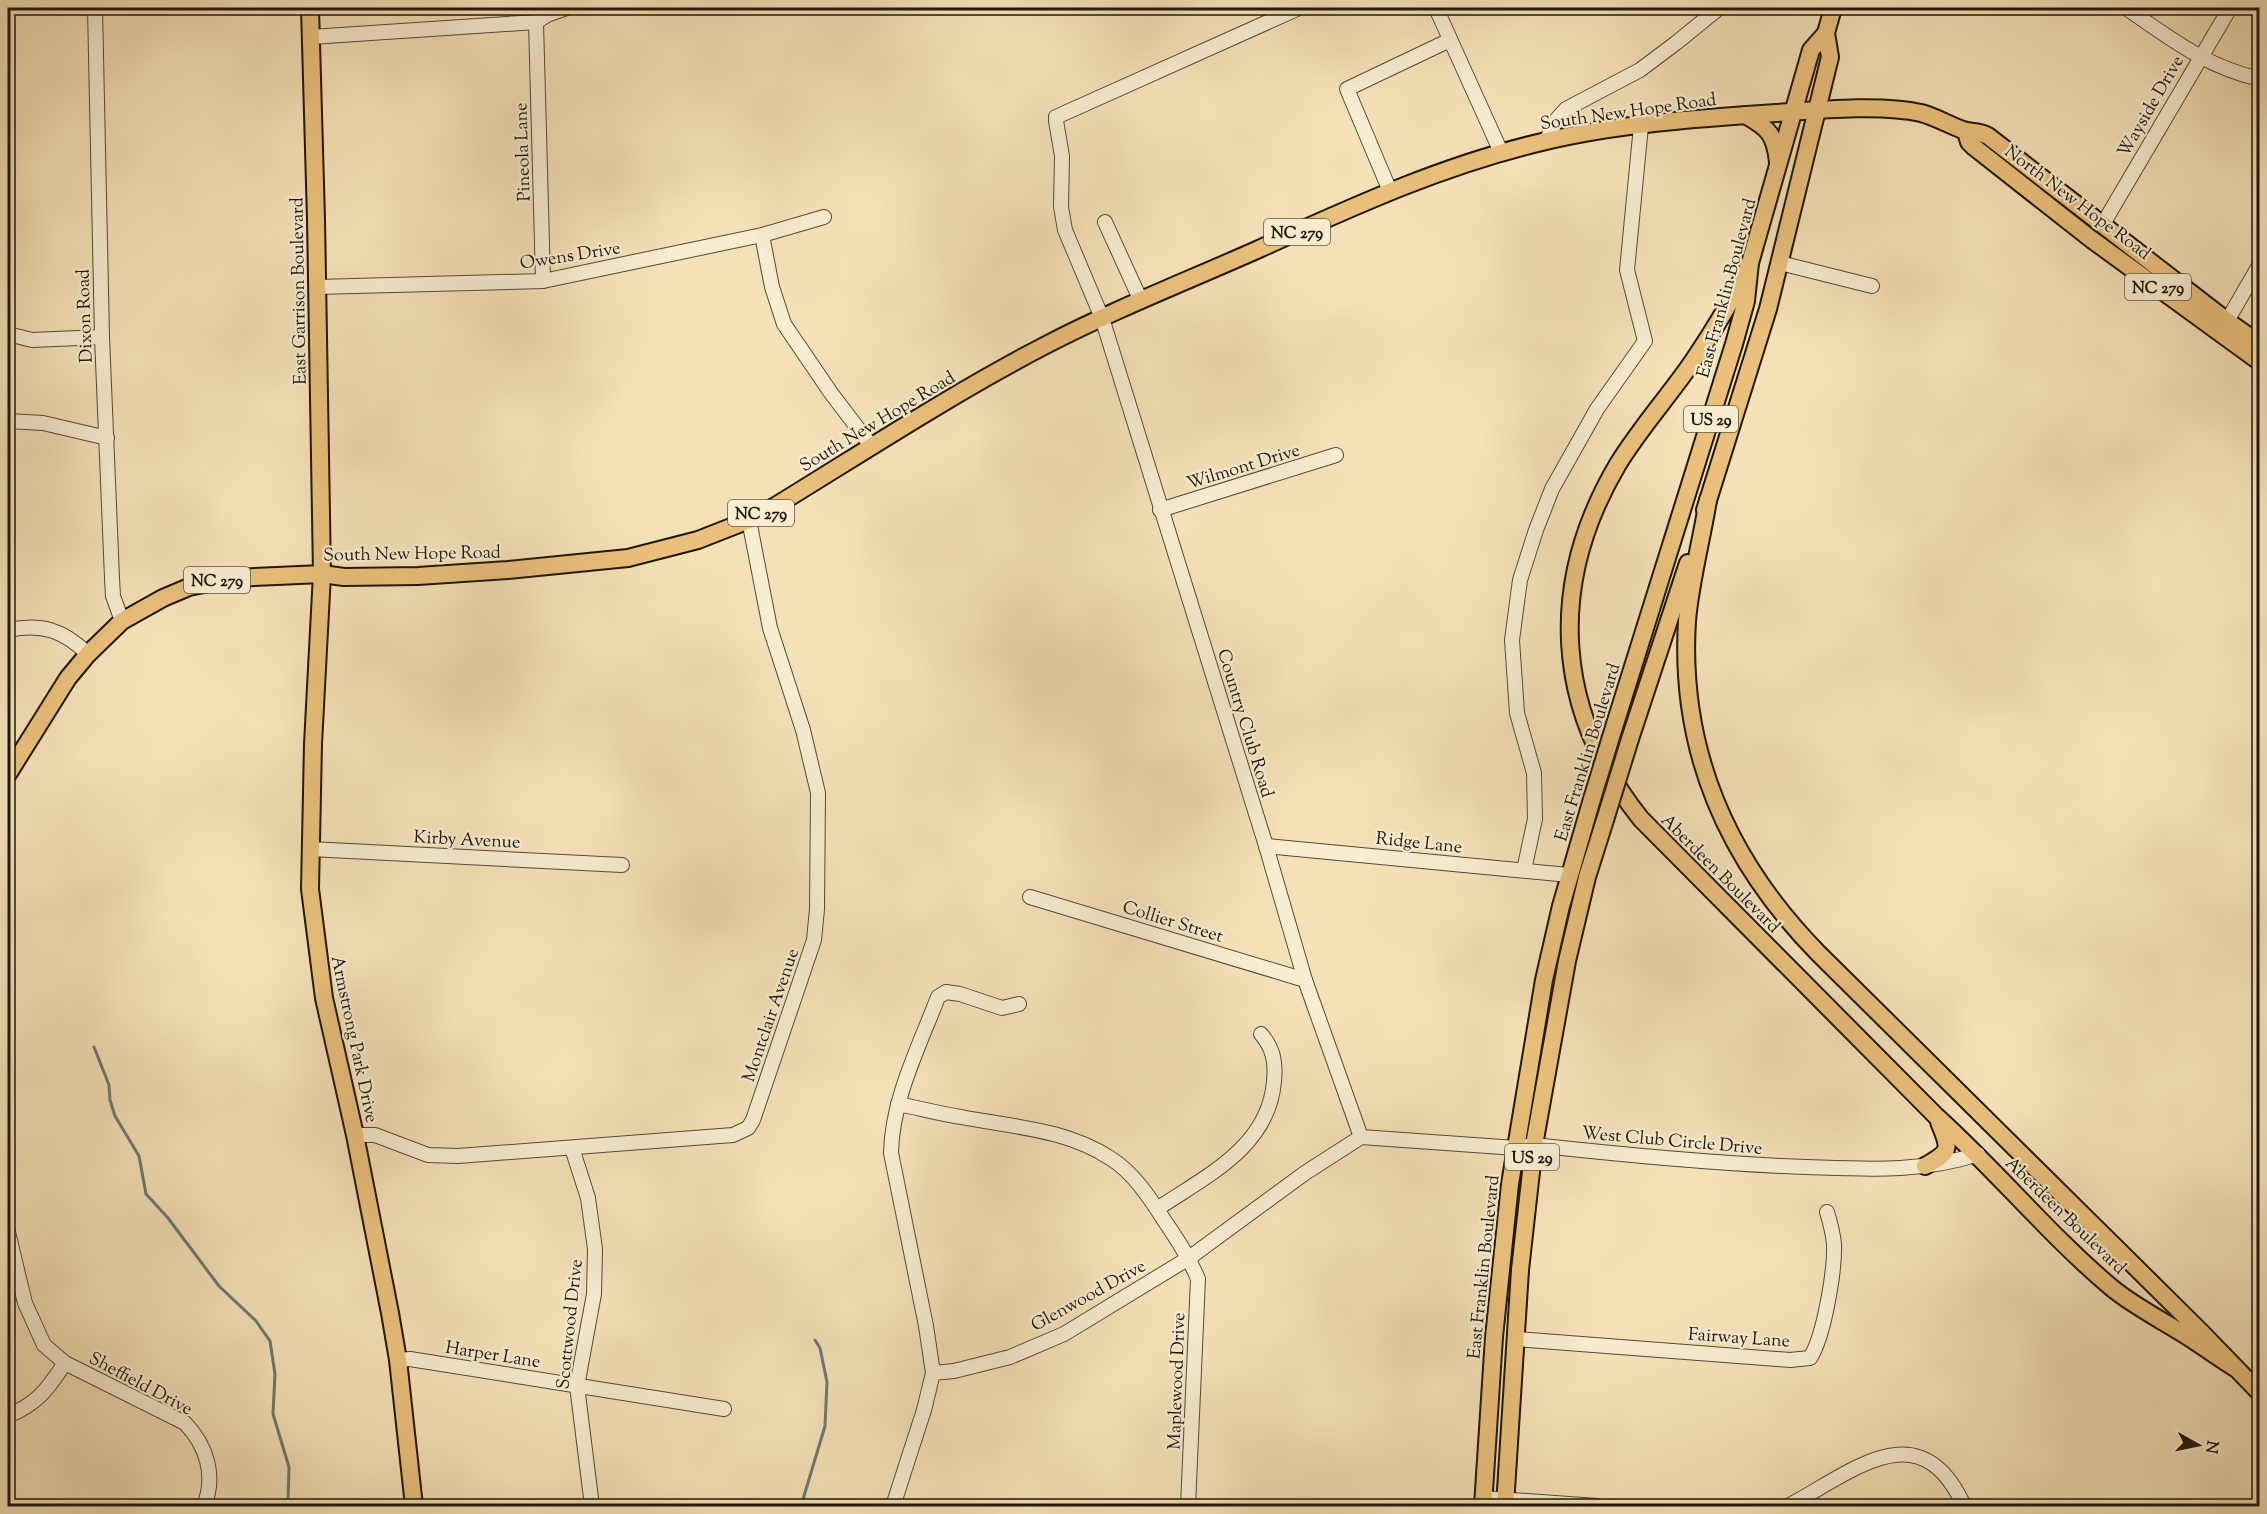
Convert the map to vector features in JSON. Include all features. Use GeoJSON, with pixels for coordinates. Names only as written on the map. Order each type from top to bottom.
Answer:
{"type":"FeatureCollection","features":[{"type":"Feature","properties":{"kind":"main road","name":"East Garrison Boulevard"},"geometry":{"type":"LineString","coordinates":[[310,8],[322,574]]}},
{"type":"Feature","properties":{"kind":"main road","name":"East Franklin Boulevard"},"geometry":{"type":"LineString","coordinates":[[1505,1504],[1525,1210],[1567,960],[1587,877],[1756,351],[1830,57],[1826,33],[1833,8]]}},
{"type":"Feature","properties":{"kind":"main road","name":"East Franklin Boulevard"},"geometry":{"type":"LineString","coordinates":[[1483,1502],[1503,1235],[1544,980],[1569,875],[1734,344],[1746,301],[1750,263],[1811,50],[1826,33]]}},
{"type":"Feature","properties":{"kind":"main road","name":"South New Hope Road"},"geometry":{"type":"LineString","coordinates":[[8,774],[68,678],[88,654],[122,621],[163,598],[204,583],[234,578],[322,574],[344,577],[418,576],[530,568],[628,558],[698,540],[749,520],[999,370],[1102,318],[1390,191],[1501,152],[1546,141],[1641,126],[1816,110]]}},
{"type":"Feature","properties":{"kind":"main road","name":"North New Hope Road"},"geometry":{"type":"LineString","coordinates":[[1816,110],[1909,111],[1939,119],[1966,132],[1976,131],[1988,136],[2259,344]]}},
{"type":"Feature","properties":{"kind":"main road"},"geometry":{"type":"LineString","coordinates":[[1745,115],[1762,124],[1774,139],[1779,167]]}},
{"type":"Feature","properties":{"kind":"main road","name":"North New Hope Road"},"geometry":{"type":"LineString","coordinates":[[1966,132],[1971,145],[2091,239],[2259,362]]}},
{"type":"Feature","properties":{"kind":"main road"},"geometry":{"type":"LineString","coordinates":[[2091,239],[2102,238],[2117,244],[2128,243]]}},
{"type":"Feature","properties":{"kind":"main road","name":"Aberdeen Boulevard"},"geometry":{"type":"LineString","coordinates":[[1750,263],[1740,285],[1694,360],[1619,463],[1587,525],[1572,585],[1570,609],[1571,661],[1584,722],[1624,799],[1641,819],[1685,866],[1936,1116],[1978,1154],[2041,1223],[2114,1290],[2235,1368]]}},
{"type":"Feature","properties":{"kind":"main road","name":"Aberdeen Boulevard"},"geometry":{"type":"LineString","coordinates":[[1708,500],[1688,618],[1686,650],[1688,688],[1699,750],[1708,781],[1728,832],[1747,865],[1780,913],[1818,953],[2259,1393]]}},
{"type":"Feature","properties":{"kind":"main road","name":"Armstrong Park Drive"},"geometry":{"type":"LineString","coordinates":[[322,574],[313,744],[310,889],[319,968],[355,1135],[398,1360],[414,1506]]}},
{"type":"Feature","properties":{"kind":"main road"},"geometry":{"type":"LineString","coordinates":[[1925,1166],[1941,1157],[1947,1145],[1936,1116]]}},
{"type":"Feature","properties":{"kind":"street","name":"Dixon Road"},"geometry":{"type":"LineString","coordinates":[[95,8],[102,337],[112,578],[113,596],[122,621]]}},
{"type":"Feature","properties":{"kind":"street"},"geometry":{"type":"LineString","coordinates":[[310,37],[536,22],[547,15],[567,8]]}},
{"type":"Feature","properties":{"kind":"street","name":"Country Club Road"},"geometry":{"type":"LineString","coordinates":[[1299,8],[1056,117],[1062,156],[1062,219],[1071,247],[1102,318],[1266,846],[1305,980],[1361,1137]]}},
{"type":"Feature","properties":{"kind":"street"},"geometry":{"type":"LineString","coordinates":[[1436,8],[1501,152]]}},
{"type":"Feature","properties":{"kind":"street"},"geometry":{"type":"LineString","coordinates":[[1546,141],[1557,119],[1566,109],[1640,69],[1676,44],[1719,8]]}},
{"type":"Feature","properties":{"kind":"street"},"geometry":{"type":"LineString","coordinates":[[2126,8],[2199,58],[2242,75],[2259,79]]}},
{"type":"Feature","properties":{"kind":"street","name":"Wayside Drive"},"geometry":{"type":"LineString","coordinates":[[2103,224],[2230,8]]}},
{"type":"Feature","properties":{"kind":"street","name":"Pineola Lane"},"geometry":{"type":"LineString","coordinates":[[536,22],[543,281]]}},
{"type":"Feature","properties":{"kind":"street"},"geometry":{"type":"LineString","coordinates":[[1390,191],[1347,89],[1450,40]]}},
{"type":"Feature","properties":{"kind":"street"},"geometry":{"type":"LineString","coordinates":[[1524,870],[1535,819],[1534,773],[1517,713],[1512,651],[1520,580],[1552,489],[1597,409],[1645,341],[1627,270],[1641,126]]}},
{"type":"Feature","properties":{"kind":"street","name":"Owens Drive"},"geometry":{"type":"LineString","coordinates":[[317,288],[543,281],[762,235],[824,217]]}},
{"type":"Feature","properties":{"kind":"street"},"geometry":{"type":"LineString","coordinates":[[1105,222],[1141,301]]}},
{"type":"Feature","properties":{"kind":"street"},"geometry":{"type":"LineString","coordinates":[[762,235],[772,287],[784,324],[831,393],[872,447]]}},
{"type":"Feature","properties":{"kind":"street"},"geometry":{"type":"LineString","coordinates":[[1780,263],[1872,286]]}},
{"type":"Feature","properties":{"kind":"street"},"geometry":{"type":"LineString","coordinates":[[2227,321],[2259,264]]}},
{"type":"Feature","properties":{"kind":"street"},"geometry":{"type":"LineString","coordinates":[[8,334],[32,340],[102,337]]}},
{"type":"Feature","properties":{"kind":"street"},"geometry":{"type":"LineString","coordinates":[[8,422],[43,423],[107,438]]}},
{"type":"Feature","properties":{"kind":"street","name":"Wilmont Drive"},"geometry":{"type":"LineString","coordinates":[[1160,510],[1336,455]]}},
{"type":"Feature","properties":{"kind":"street","name":"Montclair Avenue"},"geometry":{"type":"LineString","coordinates":[[355,1135],[375,1135],[428,1155],[458,1156],[721,1137],[734,1135],[748,1128],[753,1120],[808,960],[817,917],[818,793],[813,764],[770,628],[749,520]]}},
{"type":"Feature","properties":{"kind":"street"},"geometry":{"type":"LineString","coordinates":[[8,630],[33,628],[61,633],[74,640],[88,654]]}},
{"type":"Feature","properties":{"kind":"street","name":"Ridge Lane"},"geometry":{"type":"LineString","coordinates":[[1266,846],[1569,875]]}},
{"type":"Feature","properties":{"kind":"street","name":"Kirby Avenue"},"geometry":{"type":"LineString","coordinates":[[310,849],[622,865]]}},
{"type":"Feature","properties":{"kind":"street","name":"Collier Street"},"geometry":{"type":"LineString","coordinates":[[1030,897],[1305,980]]}},
{"type":"Feature","properties":{"kind":"street"},"geometry":{"type":"LineString","coordinates":[[893,1506],[924,1410],[933,1372],[891,1153],[891,1129],[898,1104],[938,998],[946,992],[960,994],[1002,1008],[1019,1004]]}},
{"type":"Feature","properties":{"kind":"street"},"geometry":{"type":"LineString","coordinates":[[1157,1209],[1230,1160],[1250,1142],[1263,1122],[1273,1098],[1275,1067],[1270,1046],[1261,1034]]}},
{"type":"Feature","properties":{"kind":"street","name":"Maplewood Drive"},"geometry":{"type":"LineString","coordinates":[[898,1104],[1059,1134],[1087,1145],[1112,1159],[1136,1180],[1157,1209],[1189,1258],[1197,1280],[1188,1506]]}},
{"type":"Feature","properties":{"kind":"street","name":"West Club Circle Drive"},"geometry":{"type":"LineString","coordinates":[[1361,1137],[1516,1148],[1534,1146],[1746,1165],[1865,1169],[1953,1163],[1978,1154]]}},
{"type":"Feature","properties":{"kind":"street","name":"Glenwood Drive"},"geometry":{"type":"LineString","coordinates":[[933,1372],[954,1371],[1010,1357],[1064,1334],[1189,1258],[1305,1173],[1361,1137]]}},
{"type":"Feature","properties":{"kind":"street","name":"Scottwood Drive"},"geometry":{"type":"LineString","coordinates":[[572,1148],[588,1198],[596,1249],[594,1294],[577,1386],[592,1506]]}},
{"type":"Feature","properties":{"kind":"street","name":"Fairway Lane"},"geometry":{"type":"LineString","coordinates":[[1516,1339],[1790,1360],[1810,1358],[1820,1335],[1834,1262],[1834,1241],[1827,1212]]}},
{"type":"Feature","properties":{"kind":"street","name":"Sheffield Drive"},"geometry":{"type":"LineString","coordinates":[[8,1232],[25,1302],[44,1345],[65,1363],[185,1422],[196,1434],[208,1463],[210,1479],[204,1506]]}},
{"type":"Feature","properties":{"kind":"street","name":"Harper Lane"},"geometry":{"type":"LineString","coordinates":[[398,1360],[410,1359],[724,1409]]}},
{"type":"Feature","properties":{"kind":"street"},"geometry":{"type":"LineString","coordinates":[[8,1416],[23,1409],[45,1393],[65,1363]]}},
{"type":"Feature","properties":{"kind":"street"},"geometry":{"type":"LineString","coordinates":[[1788,1506],[1858,1465],[1879,1457],[1901,1454],[1923,1459],[1941,1470],[1956,1488],[1964,1506]]}},
{"type":"Feature","properties":{"kind":"street"},"geometry":{"type":"LineString","coordinates":[[1483,1502],[1597,1506]]}},
{"type":"Feature","properties":{"kind":"waterway"},"geometry":{"type":"LineString","coordinates":[[94,1047],[109,1085],[110,1100],[115,1116],[139,1156],[146,1194],[168,1218],[219,1286],[256,1321],[270,1341],[275,1374],[273,1414],[289,1467],[288,1499],[279,1506]]}},
{"type":"Feature","properties":{"kind":"waterway"},"geometry":{"type":"LineString","coordinates":[[801,1506],[825,1426],[827,1382],[820,1348],[815,1340]]}}]}
